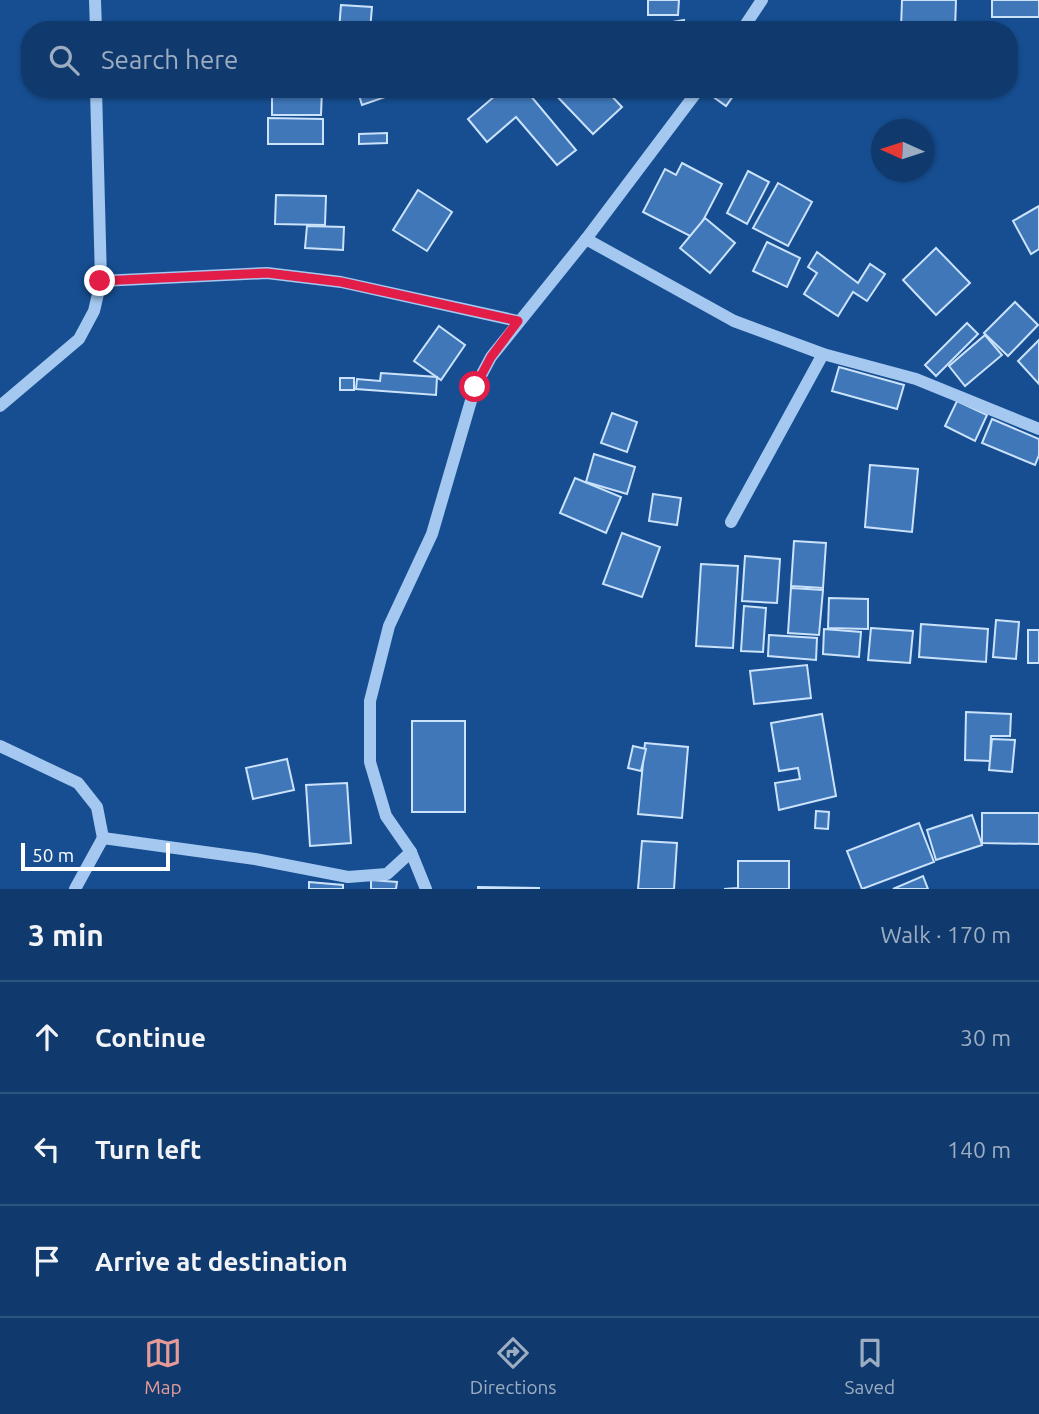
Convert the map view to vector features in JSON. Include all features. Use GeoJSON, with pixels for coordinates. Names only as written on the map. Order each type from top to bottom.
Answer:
{"type":"FeatureCollection","features":[{"type":"Feature","properties":{"kind":"street"},"geometry":{"type":"LineString","coordinates":[[96,0],[96,21]]}},
{"type":"Feature","properties":{"kind":"street"},"geometry":{"type":"LineString","coordinates":[[747,21],[762,0]]}},
{"type":"Feature","properties":{"kind":"street"},"geometry":{"type":"LineString","coordinates":[[0,406],[79,339],[94,312],[100,281],[96,98]]}},
{"type":"Feature","properties":{"kind":"street"},"geometry":{"type":"LineString","coordinates":[[426,889],[411,852],[386,817],[370,762],[370,701],[389,626],[432,534],[475,387],[491,357],[586,239],[692,98]]}},
{"type":"Feature","properties":{"kind":"street"},"geometry":{"type":"LineString","coordinates":[[586,239],[734,321],[823,354],[916,379],[1039,429]]}},
{"type":"Feature","properties":{"kind":"street"},"geometry":{"type":"LineString","coordinates":[[100,281],[267,273],[341,282],[518,321]]}},
{"type":"Feature","properties":{"kind":"street"},"geometry":{"type":"LineString","coordinates":[[731,523],[823,354]]}},
{"type":"Feature","properties":{"kind":"street"},"geometry":{"type":"LineString","coordinates":[[0,746],[78,783],[97,807],[103,838],[75,889]]}},
{"type":"Feature","properties":{"kind":"street"},"geometry":{"type":"LineString","coordinates":[[103,838],[255,859],[348,877],[387,874],[411,852]]}},
{"type":"Feature","properties":{"kind":"building"},"geometry":{"type":"Polygon","coordinates":[[[648,0],[679,0],[678,15],[648,15],[648,0]]]}},
{"type":"Feature","properties":{"kind":"building"},"geometry":{"type":"Polygon","coordinates":[[[902,0],[956,0],[955,21],[901,21],[902,0]]]}},
{"type":"Feature","properties":{"kind":"building"},"geometry":{"type":"Polygon","coordinates":[[[992,0],[1039,0],[1039,17],[992,17],[992,0]]]}},
{"type":"Feature","properties":{"kind":"building"},"geometry":{"type":"Polygon","coordinates":[[[341,5],[372,7],[371,21],[340,21],[341,5]]]}},
{"type":"Feature","properties":{"kind":"building"},"geometry":{"type":"Polygon","coordinates":[[[272,98],[322,98],[321,115],[272,115],[272,98]]]}},
{"type":"Feature","properties":{"kind":"building"},"geometry":{"type":"Polygon","coordinates":[[[360,98],[382,98],[362,105],[360,98]]]}},
{"type":"Feature","properties":{"kind":"building"},"geometry":{"type":"Polygon","coordinates":[[[492,98],[533,98],[576,150],[557,165],[516,117],[487,142],[468,119],[492,98]]]}},
{"type":"Feature","properties":{"kind":"building"},"geometry":{"type":"Polygon","coordinates":[[[559,98],[614,98],[622,107],[593,134],[559,98]]]}},
{"type":"Feature","properties":{"kind":"building"},"geometry":{"type":"Polygon","coordinates":[[[715,98],[732,98],[726,106],[715,98]]]}},
{"type":"Feature","properties":{"kind":"building"},"geometry":{"type":"Polygon","coordinates":[[[268,118],[323,119],[323,144],[268,144],[268,118]]]}},
{"type":"Feature","properties":{"kind":"building"},"geometry":{"type":"Polygon","coordinates":[[[387,133],[387,143],[359,144],[359,134],[387,133]]]}},
{"type":"Feature","properties":{"kind":"building"},"geometry":{"type":"Polygon","coordinates":[[[682,163],[722,184],[694,238],[643,212],[665,169],[676,175],[682,163]]]}},
{"type":"Feature","properties":{"kind":"building"},"geometry":{"type":"Polygon","coordinates":[[[748,171],[769,182],[747,224],[727,213],[748,171]]]}},
{"type":"Feature","properties":{"kind":"building"},"geometry":{"type":"Polygon","coordinates":[[[778,183],[812,202],[788,246],[753,228],[778,183]]]}},
{"type":"Feature","properties":{"kind":"building"},"geometry":{"type":"Polygon","coordinates":[[[418,190],[452,212],[427,251],[393,230],[418,190]]]}},
{"type":"Feature","properties":{"kind":"building"},"geometry":{"type":"Polygon","coordinates":[[[276,195],[326,196],[325,225],[275,224],[276,195]]]}},
{"type":"Feature","properties":{"kind":"building"},"geometry":{"type":"Polygon","coordinates":[[[1039,206],[1039,249],[1031,254],[1013,221],[1039,206]]]}},
{"type":"Feature","properties":{"kind":"building"},"geometry":{"type":"Polygon","coordinates":[[[705,218],[735,243],[710,273],[680,248],[705,218]]]}},
{"type":"Feature","properties":{"kind":"building"},"geometry":{"type":"Polygon","coordinates":[[[307,226],[344,227],[343,250],[305,248],[307,226]]]}},
{"type":"Feature","properties":{"kind":"building"},"geometry":{"type":"Polygon","coordinates":[[[767,242],[800,258],[787,287],[753,271],[767,242]]]}},
{"type":"Feature","properties":{"kind":"building"},"geometry":{"type":"Polygon","coordinates":[[[936,248],[970,283],[936,315],[903,280],[936,248]]]}},
{"type":"Feature","properties":{"kind":"building"},"geometry":{"type":"Polygon","coordinates":[[[817,252],[858,283],[870,264],[885,274],[867,301],[853,292],[838,316],[804,294],[817,273],[808,267],[817,252]]]}},
{"type":"Feature","properties":{"kind":"building"},"geometry":{"type":"Polygon","coordinates":[[[1015,302],[1038,325],[1008,356],[984,333],[1015,302]]]}},
{"type":"Feature","properties":{"kind":"building"},"geometry":{"type":"Polygon","coordinates":[[[967,323],[978,334],[936,376],[925,365],[967,323]]]}},
{"type":"Feature","properties":{"kind":"building"},"geometry":{"type":"Polygon","coordinates":[[[439,326],[465,345],[441,380],[414,361],[439,326]]]}},
{"type":"Feature","properties":{"kind":"building"},"geometry":{"type":"Polygon","coordinates":[[[985,335],[1002,355],[965,386],[949,366],[985,335]]]}},
{"type":"Feature","properties":{"kind":"building"},"geometry":{"type":"Polygon","coordinates":[[[1039,340],[1039,384],[1018,361],[1039,340]]]}},
{"type":"Feature","properties":{"kind":"building"},"geometry":{"type":"Polygon","coordinates":[[[839,367],[904,385],[897,409],[832,391],[839,367]]]}},
{"type":"Feature","properties":{"kind":"building"},"geometry":{"type":"Polygon","coordinates":[[[381,373],[437,377],[436,395],[356,389],[357,379],[380,381],[381,373]]]}},
{"type":"Feature","properties":{"kind":"building"},"geometry":{"type":"Polygon","coordinates":[[[340,378],[354,378],[354,390],[340,390],[340,378]]]}},
{"type":"Feature","properties":{"kind":"building"},"geometry":{"type":"Polygon","coordinates":[[[957,401],[987,415],[975,441],[945,426],[957,401]]]}},
{"type":"Feature","properties":{"kind":"building"},"geometry":{"type":"Polygon","coordinates":[[[612,413],[637,422],[627,452],[601,443],[612,413]]]}},
{"type":"Feature","properties":{"kind":"building"},"geometry":{"type":"Polygon","coordinates":[[[992,419],[1039,439],[1039,455],[1035,465],[982,443],[992,419]]]}},
{"type":"Feature","properties":{"kind":"building"},"geometry":{"type":"Polygon","coordinates":[[[594,454],[635,467],[627,494],[586,482],[594,454]]]}},
{"type":"Feature","properties":{"kind":"building"},"geometry":{"type":"Polygon","coordinates":[[[870,465],[918,469],[912,532],[865,527],[870,465]]]}},
{"type":"Feature","properties":{"kind":"building"},"geometry":{"type":"Polygon","coordinates":[[[575,478],[621,497],[606,533],[560,513],[575,478]]]}},
{"type":"Feature","properties":{"kind":"building"},"geometry":{"type":"Polygon","coordinates":[[[653,494],[681,498],[677,525],[649,521],[653,494]]]}},
{"type":"Feature","properties":{"kind":"building"},"geometry":{"type":"Polygon","coordinates":[[[622,533],[660,547],[642,597],[603,584],[622,533]]]}},
{"type":"Feature","properties":{"kind":"building"},"geometry":{"type":"Polygon","coordinates":[[[794,541],[826,543],[823,588],[791,586],[794,541]]]}},
{"type":"Feature","properties":{"kind":"building"},"geometry":{"type":"Polygon","coordinates":[[[745,556],[780,559],[777,603],[742,601],[745,556]]]}},
{"type":"Feature","properties":{"kind":"building"},"geometry":{"type":"Polygon","coordinates":[[[701,564],[738,566],[733,648],[696,646],[701,564]]]}},
{"type":"Feature","properties":{"kind":"building"},"geometry":{"type":"Polygon","coordinates":[[[791,588],[823,590],[819,635],[788,633],[791,588]]]}},
{"type":"Feature","properties":{"kind":"building"},"geometry":{"type":"Polygon","coordinates":[[[829,598],[868,599],[868,629],[828,628],[829,598]]]}},
{"type":"Feature","properties":{"kind":"building"},"geometry":{"type":"Polygon","coordinates":[[[744,606],[766,608],[763,652],[741,651],[744,606]]]}},
{"type":"Feature","properties":{"kind":"building"},"geometry":{"type":"Polygon","coordinates":[[[996,620],[1019,622],[1016,659],[993,657],[996,620]]]}},
{"type":"Feature","properties":{"kind":"building"},"geometry":{"type":"Polygon","coordinates":[[[921,624],[988,629],[986,662],[919,657],[921,624]]]}},
{"type":"Feature","properties":{"kind":"building"},"geometry":{"type":"Polygon","coordinates":[[[871,628],[913,631],[910,663],[868,660],[871,628]]]}},
{"type":"Feature","properties":{"kind":"building"},"geometry":{"type":"Polygon","coordinates":[[[824,629],[861,632],[859,657],[823,654],[824,629]]]}},
{"type":"Feature","properties":{"kind":"building"},"geometry":{"type":"Polygon","coordinates":[[[1028,630],[1039,630],[1039,663],[1028,663],[1028,630]]]}},
{"type":"Feature","properties":{"kind":"building"},"geometry":{"type":"Polygon","coordinates":[[[769,635],[817,638],[816,660],[768,656],[769,635]]]}},
{"type":"Feature","properties":{"kind":"building"},"geometry":{"type":"Polygon","coordinates":[[[807,665],[811,698],[754,704],[750,671],[807,665]]]}},
{"type":"Feature","properties":{"kind":"building"},"geometry":{"type":"Polygon","coordinates":[[[966,712],[1011,714],[1010,736],[991,736],[990,761],[965,760],[966,712]]]}},
{"type":"Feature","properties":{"kind":"building"},"geometry":{"type":"Polygon","coordinates":[[[822,714],[836,796],[779,810],[775,783],[800,779],[798,768],[779,771],[771,723],[822,714]]]}},
{"type":"Feature","properties":{"kind":"building"},"geometry":{"type":"Polygon","coordinates":[[[412,721],[465,721],[465,812],[412,812],[412,721]]]}},
{"type":"Feature","properties":{"kind":"building"},"geometry":{"type":"Polygon","coordinates":[[[992,739],[1015,740],[1012,772],[989,770],[992,739]]]}},
{"type":"Feature","properties":{"kind":"building"},"geometry":{"type":"Polygon","coordinates":[[[645,743],[688,747],[682,818],[638,814],[645,743]]]}},
{"type":"Feature","properties":{"kind":"building"},"geometry":{"type":"Polygon","coordinates":[[[633,746],[646,749],[641,771],[628,768],[633,746]]]}},
{"type":"Feature","properties":{"kind":"building"},"geometry":{"type":"Polygon","coordinates":[[[287,759],[294,790],[253,799],[246,768],[287,759]]]}},
{"type":"Feature","properties":{"kind":"building"},"geometry":{"type":"Polygon","coordinates":[[[347,783],[351,843],[310,846],[306,785],[347,783]]]}},
{"type":"Feature","properties":{"kind":"building"},"geometry":{"type":"Polygon","coordinates":[[[816,811],[829,812],[828,829],[815,828],[816,811]]]}},
{"type":"Feature","properties":{"kind":"building"},"geometry":{"type":"Polygon","coordinates":[[[982,813],[1039,813],[1039,844],[982,843],[982,813]]]}},
{"type":"Feature","properties":{"kind":"building"},"geometry":{"type":"Polygon","coordinates":[[[972,815],[982,845],[936,860],[927,830],[972,815]]]}},
{"type":"Feature","properties":{"kind":"building"},"geometry":{"type":"Polygon","coordinates":[[[919,823],[934,862],[862,889],[847,851],[919,823]]]}},
{"type":"Feature","properties":{"kind":"building"},"geometry":{"type":"Polygon","coordinates":[[[642,841],[677,843],[674,889],[638,889],[642,841]]]}},
{"type":"Feature","properties":{"kind":"building"},"geometry":{"type":"Polygon","coordinates":[[[738,861],[789,861],[789,889],[724,889],[738,888],[738,861]]]}},
{"type":"Feature","properties":{"kind":"building"},"geometry":{"type":"Polygon","coordinates":[[[923,876],[928,889],[893,889],[923,876]]]}},
{"type":"Feature","properties":{"kind":"building"},"geometry":{"type":"Polygon","coordinates":[[[371,880],[397,882],[396,889],[371,889],[371,880]]]}},
{"type":"Feature","properties":{"kind":"building"},"geometry":{"type":"Polygon","coordinates":[[[309,882],[343,885],[343,889],[309,889],[309,882]]]}},
{"type":"Feature","properties":{"kind":"building"},"geometry":{"type":"Polygon","coordinates":[[[539,888],[539,889],[478,889],[539,888]]]}},
{"type":"Feature","properties":{"kind":"route"},"geometry":{"type":"LineString","coordinates":[[100,281],[267,273],[341,282],[518,321],[491,357],[475,387]]}}]}
